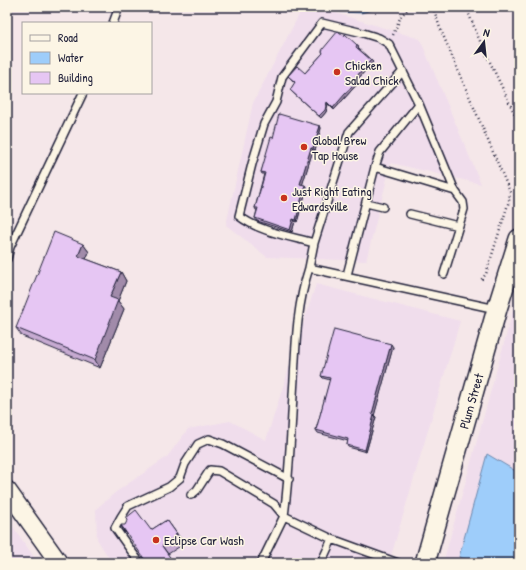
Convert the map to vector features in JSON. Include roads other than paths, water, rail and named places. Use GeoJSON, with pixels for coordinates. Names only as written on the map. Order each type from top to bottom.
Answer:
{"type":"FeatureCollection","features":[{"type":"Feature","properties":{"kind":"main road","name":"Plum Street"},"geometry":{"type":"LineString","coordinates":[[425,563],[496,309],[519,239]]}},
{"type":"Feature","properties":{"kind":"street"},"geometry":{"type":"LineString","coordinates":[[7,490],[59,563]]}},
{"type":"Feature","properties":{"kind":"lane"},"geometry":{"type":"LineString","coordinates":[[113,22],[119,7]]}},
{"type":"Feature","properties":{"kind":"lane"},"geometry":{"type":"LineString","coordinates":[[314,243],[259,227],[248,223],[239,216],[264,124],[276,102],[282,77],[322,23],[379,38],[389,44],[403,71],[419,104],[455,191],[463,202],[464,209],[444,274]]}},
{"type":"Feature","properties":{"kind":"lane"},"geometry":{"type":"LineString","coordinates":[[262,563],[284,516],[289,479],[297,321],[302,288],[309,268],[314,243],[349,132],[403,71]]}},
{"type":"Feature","properties":{"kind":"lane"},"geometry":{"type":"LineString","coordinates":[[7,259],[10,247],[83,94]]}},
{"type":"Feature","properties":{"kind":"lane"},"geometry":{"type":"LineString","coordinates":[[347,275],[380,152],[419,104]]}},
{"type":"Feature","properties":{"kind":"lane"},"geometry":{"type":"LineString","coordinates":[[375,167],[455,191]]}},
{"type":"Feature","properties":{"kind":"lane"},"geometry":{"type":"LineString","coordinates":[[366,203],[383,207]]}},
{"type":"Feature","properties":{"kind":"lane"},"geometry":{"type":"LineString","coordinates":[[410,214],[458,226]]}},
{"type":"Feature","properties":{"kind":"lane"},"geometry":{"type":"LineString","coordinates":[[309,268],[347,275],[496,309]]}},
{"type":"Feature","properties":{"kind":"lane"},"geometry":{"type":"LineString","coordinates":[[140,563],[115,528],[128,506],[169,486],[180,478],[186,464],[198,444],[209,439],[223,444],[289,479]]}},
{"type":"Feature","properties":{"kind":"lane"},"geometry":{"type":"LineString","coordinates":[[191,495],[197,490],[210,470],[219,471],[274,504],[284,516],[332,539],[398,563]]}},
{"type":"Feature","properties":{"kind":"lane"},"geometry":{"type":"LineString","coordinates":[[121,517],[128,529]]}},
{"type":"Feature","properties":{"kind":"lane"},"geometry":{"type":"LineString","coordinates":[[321,563],[332,539]]}},
{"type":"Feature","properties":{"kind":"water"},"geometry":{"type":"Polygon","coordinates":[[[318,7],[382,7],[361,13],[342,12],[318,7]]]}},
{"type":"Feature","properties":{"kind":"water"},"geometry":{"type":"Polygon","coordinates":[[[487,454],[519,473],[519,563],[477,563],[459,557],[487,454]]]}},
{"type":"Feature","properties":{"kind":"place","name":"Chicken Salad Chick"},"geometry":{"type":"Point","coordinates":[337,72]}},
{"type":"Feature","properties":{"kind":"place","name":"Global Brew Tap House"},"geometry":{"type":"Point","coordinates":[304,147]}},
{"type":"Feature","properties":{"kind":"place","name":"Just Right Eating Edwardsville"},"geometry":{"type":"Point","coordinates":[284,198]}},
{"type":"Feature","properties":{"kind":"place","name":"Eclipse Car Wash"},"geometry":{"type":"Point","coordinates":[156,540]}}]}
